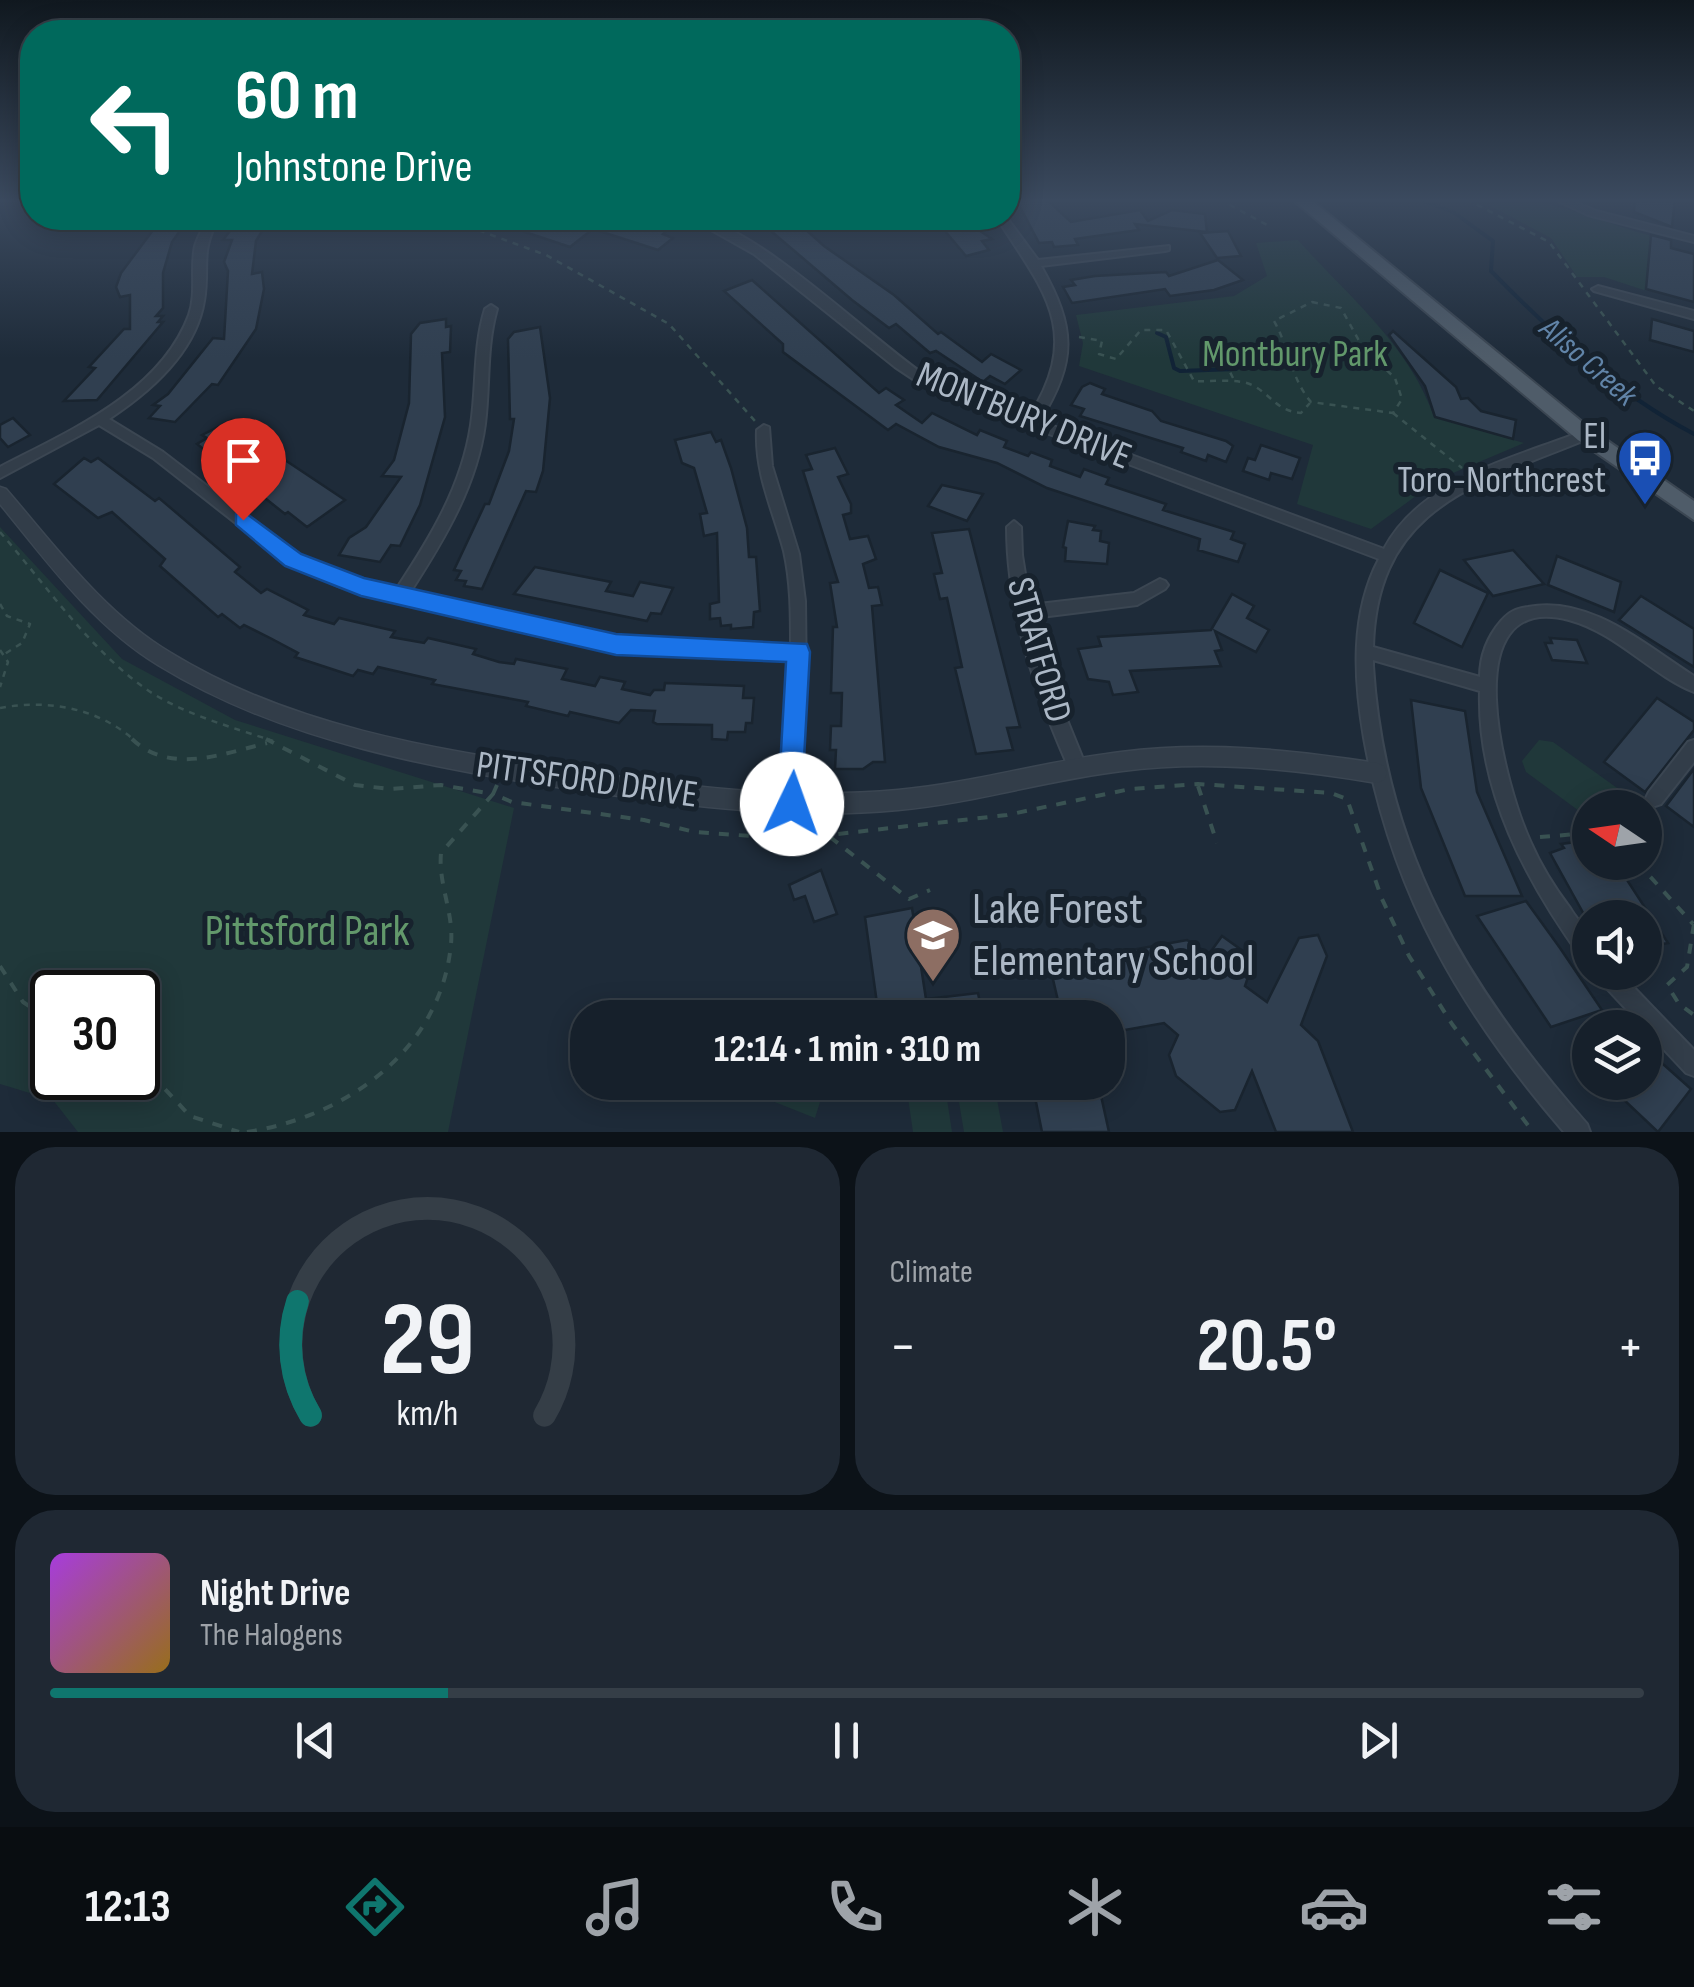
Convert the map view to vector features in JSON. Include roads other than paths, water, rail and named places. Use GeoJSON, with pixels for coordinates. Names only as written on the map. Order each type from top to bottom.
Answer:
{"type":"FeatureCollection","features":[{"type":"Feature","properties":{"kind":"main road"},"geometry":{"type":"LineString","coordinates":[[1364,252],[1585,436],[1694,512]]}},
{"type":"Feature","properties":{"kind":"street"},"geometry":{"type":"LineString","coordinates":[[0,473],[99,419],[144,385],[189,328],[199,300],[198,252]]}},
{"type":"Feature","properties":{"kind":"street","name":"MONTBURY DRIVE"},"geometry":{"type":"LineString","coordinates":[[756,252],[772,261],[868,343],[920,378],[1386,556]]}},
{"type":"Feature","properties":{"kind":"street"},"geometry":{"type":"LineString","coordinates":[[1024,252],[1063,340],[1052,390],[1032,422]]}},
{"type":"Feature","properties":{"kind":"street"},"geometry":{"type":"LineString","coordinates":[[1032,264],[1133,252]]}},
{"type":"Feature","properties":{"kind":"street"},"geometry":{"type":"LineString","coordinates":[[1598,289],[1694,315]]}},
{"type":"Feature","properties":{"kind":"street"},"geometry":{"type":"LineString","coordinates":[[400,596],[446,521],[470,462],[477,435],[479,340],[491,309]]}},
{"type":"Feature","properties":{"kind":"street"},"geometry":{"type":"LineString","coordinates":[[99,419],[158,455],[293,560],[343,582],[616,644],[798,652]]}},
{"type":"Feature","properties":{"kind":"street"},"geometry":{"type":"LineString","coordinates":[[764,430],[762,458],[790,541],[795,571],[798,652],[792,804]]}},
{"type":"Feature","properties":{"kind":"street"},"geometry":{"type":"LineString","coordinates":[[1579,1132],[1509,1048],[1435,936],[1390,828],[1377,772],[1364,651],[1370,596],[1386,556],[1412,520],[1432,505],[1585,436]]}},
{"type":"Feature","properties":{"kind":"street","name":"PITTSFORD DRIVE"},"geometry":{"type":"LineString","coordinates":[[0,493],[105,611],[164,659],[251,704],[302,722],[504,770],[708,798],[792,804],[953,794],[1149,758],[1216,756],[1300,761],[1377,772]]}},
{"type":"Feature","properties":{"kind":"street","name":"STRATFORD"},"geometry":{"type":"LineString","coordinates":[[1014,528],[1013,567],[1058,724],[1078,769]]}},
{"type":"Feature","properties":{"kind":"street"},"geometry":{"type":"LineString","coordinates":[[1026,612],[1137,600],[1160,585]]}},
{"type":"Feature","properties":{"kind":"street"},"geometry":{"type":"LineString","coordinates":[[1572,927],[1549,895],[1519,837],[1494,753],[1488,686],[1492,645],[1501,624],[1540,610],[1592,622],[1694,685]]}},
{"type":"Feature","properties":{"kind":"street"},"geometry":{"type":"LineString","coordinates":[[1364,651],[1488,686]]}},
{"type":"Feature","properties":{"kind":"street"},"geometry":{"type":"LineString","coordinates":[[1662,790],[1694,748]]}},
{"type":"Feature","properties":{"kind":"street"},"geometry":{"type":"LineString","coordinates":[[1622,990],[1694,1066]]}},
{"type":"Feature","properties":{"kind":"waterway","name":"Aliso Creek"},"geometry":{"type":"LineString","coordinates":[[1492,252],[1491,271],[1538,317],[1611,381],[1694,434]]}},
{"type":"Feature","properties":{"kind":"waterway"},"geometry":{"type":"LineString","coordinates":[[1157,333],[1166,337],[1174,368],[1180,371],[1236,369],[1241,359]]}},
{"type":"Feature","properties":{"kind":"place","name":"El Toro-Northcrest"},"geometry":{"type":"Point","coordinates":[1645,507]}},
{"type":"Feature","properties":{"kind":"place","name":"Lake Forest Elementary School"},"geometry":{"type":"Point","coordinates":[933,984]}},
{"type":"Feature","properties":{"kind":"park label","name":"Montbury Park"},"geometry":{"type":"Point","coordinates":[1295,354]}},
{"type":"Feature","properties":{"kind":"park label","name":"Pittsford Park"},"geometry":{"type":"Point","coordinates":[307,931]}}]}
